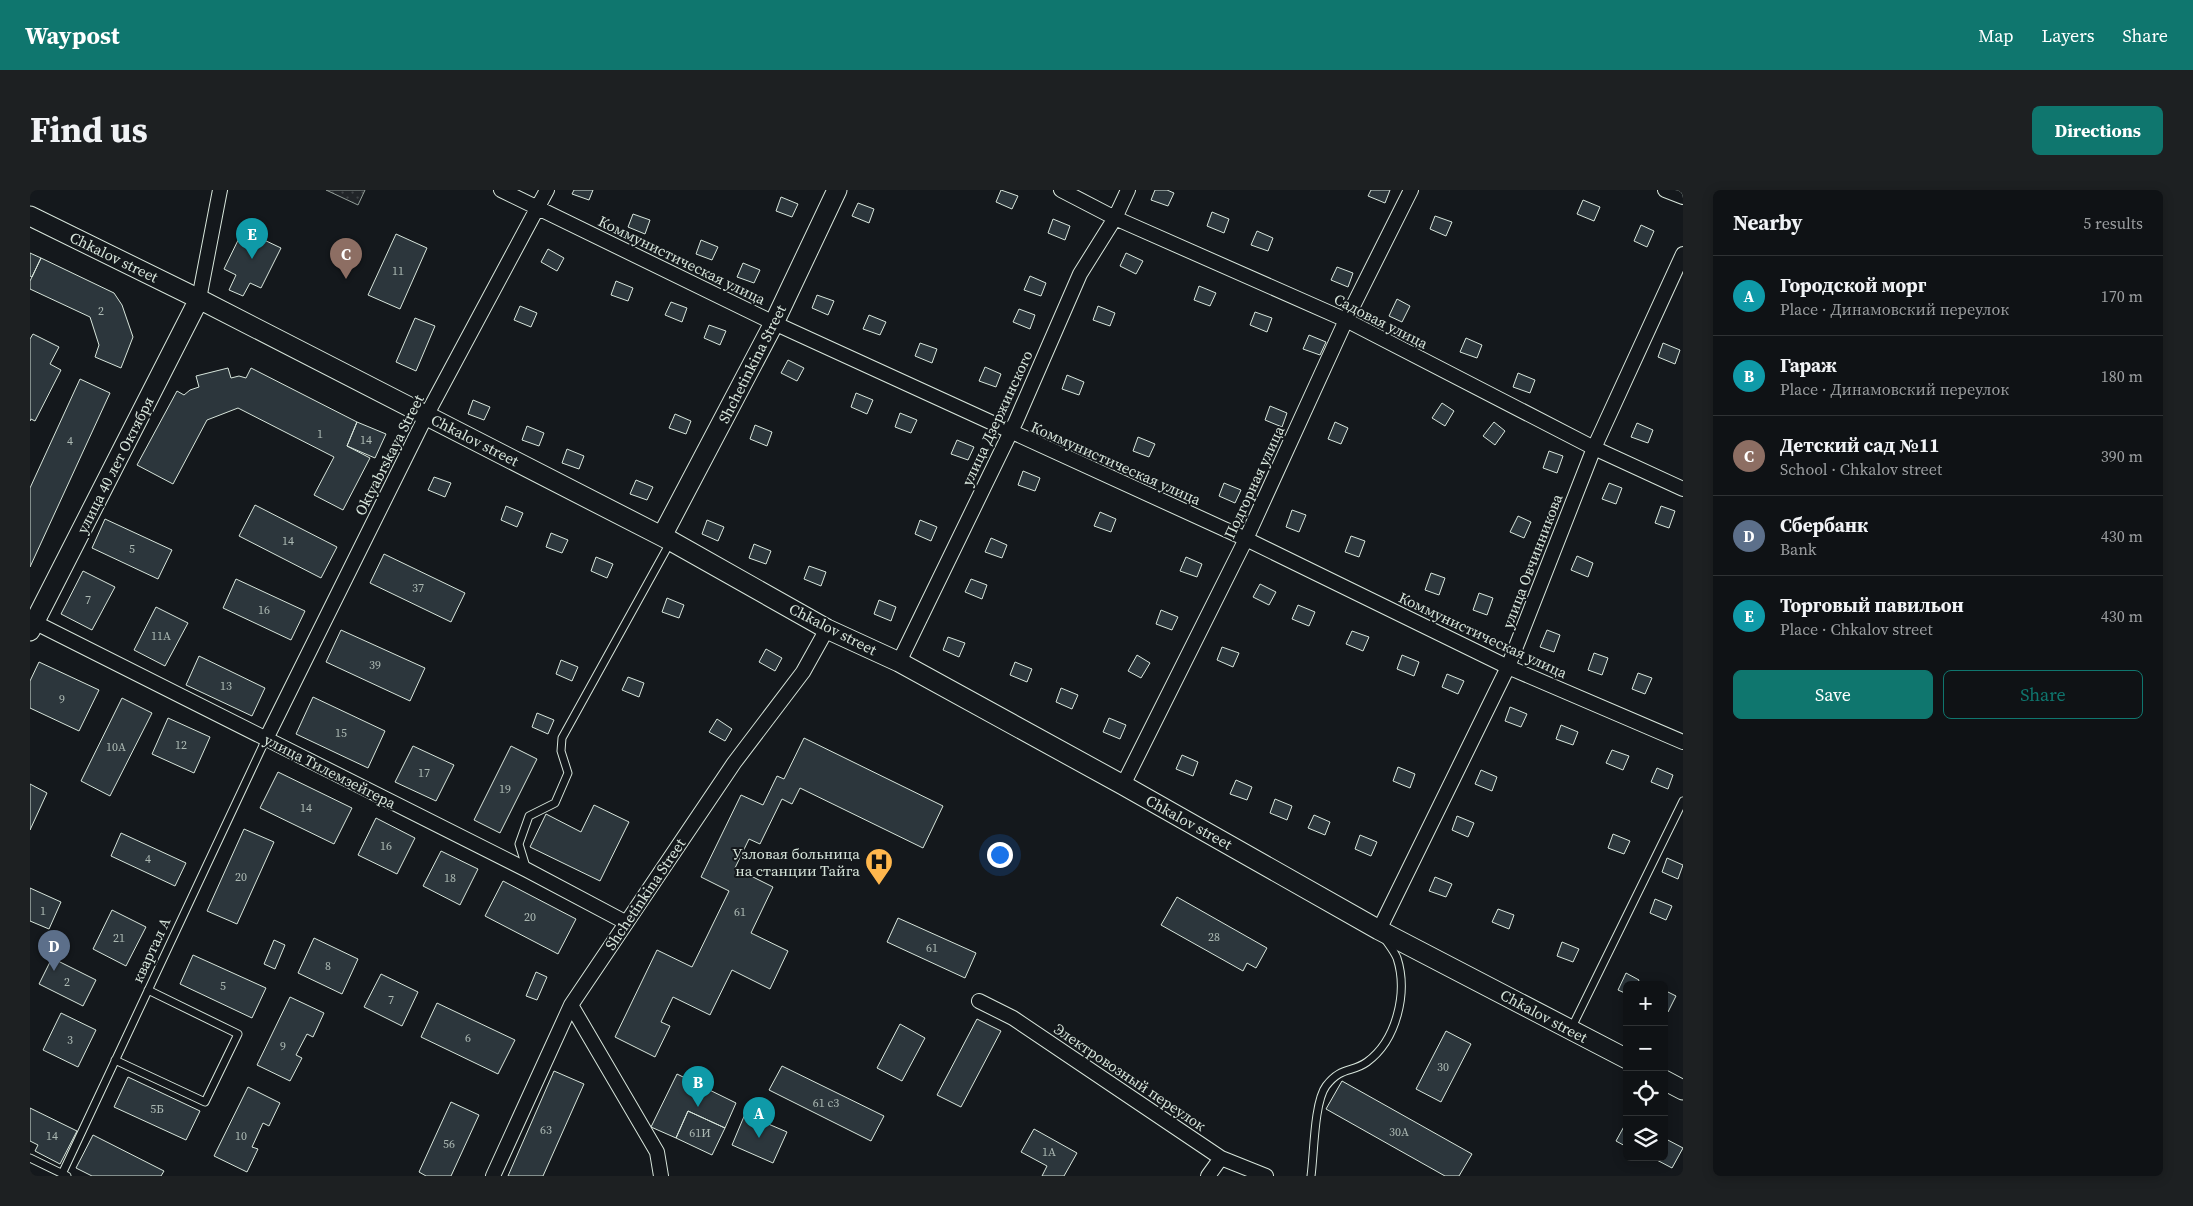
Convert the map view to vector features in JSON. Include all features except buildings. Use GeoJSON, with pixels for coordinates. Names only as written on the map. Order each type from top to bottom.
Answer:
{"type":"FeatureCollection","features":[{"type":"Feature","properties":{"kind":"street"},"geometry":{"type":"LineString","coordinates":[[199,299],[220,190]]}},
{"type":"Feature","properties":{"kind":"street","name":"Коммунистическая улица"},"geometry":{"type":"LineString","coordinates":[[501,190],[774,323],[1010,433],[1246,539],[1508,667],[1683,742]]}},
{"type":"Feature","properties":{"kind":"street","name":"Oktyabrskaya Street"},"geometry":{"type":"LineString","coordinates":[[266,739],[426,416],[547,190]]}},
{"type":"Feature","properties":{"kind":"street","name":"Shchetinkina Street"},"geometry":{"type":"LineString","coordinates":[[666,538],[774,323],[837,190]]}},
{"type":"Feature","properties":{"kind":"street","name":"Садовая улица"},"geometry":{"type":"LineString","coordinates":[[1061,190],[1115,218],[1346,320],[1594,448],[1683,489]]}},
{"type":"Feature","properties":{"kind":"street","name":"улица Дзержинского"},"geometry":{"type":"LineString","coordinates":[[899,662],[1010,433],[1080,274],[1115,218],[1128,190]]}},
{"type":"Feature","properties":{"kind":"street","name":"Подгорная улица"},"geometry":{"type":"LineString","coordinates":[[1123,785],[1246,539],[1346,320],[1411,190]]}},
{"type":"Feature","properties":{"kind":"street"},"geometry":{"type":"LineString","coordinates":[[1665,190],[1683,197]]}},
{"type":"Feature","properties":{"kind":"street","name":"Chkalov street"},"geometry":{"type":"LineString","coordinates":[[30,216],[199,299],[666,538],[827,629],[899,662],[1123,785],[1379,930],[1623,1057]]}},
{"type":"Feature","properties":{"kind":"street","name":"улица Овчинникова"},"geometry":{"type":"LineString","coordinates":[[1379,930],[1508,667],[1594,448],[1683,254]]}},
{"type":"Feature","properties":{"kind":"street","name":"улица 40 лет Октября"},"geometry":{"type":"LineString","coordinates":[[33,620],[199,299]]}},
{"type":"Feature","properties":{"kind":"street","name":"улица Тилемзейгера"},"geometry":{"type":"LineString","coordinates":[[33,620],[527,870],[625,922]]}},
{"type":"Feature","properties":{"kind":"street","name":"Shchetinkina Street"},"geometry":{"type":"LineString","coordinates":[[492,1176],[571,1005],[734,762],[803,672],[827,629]]}},
{"type":"Feature","properties":{"kind":"street","name":"Электровозный переулок"},"geometry":{"type":"LineString","coordinates":[[979,1001],[1013,1018],[1221,1158],[1266,1176]]}},
{"type":"Feature","properties":{"kind":"street"},"geometry":{"type":"LineString","coordinates":[[571,1005],[657,1152],[661,1176]]}},
{"type":"Feature","properties":{"kind":"street"},"geometry":{"type":"LineString","coordinates":[[1668,1082],[1683,1090]]}},
{"type":"Feature","properties":{"kind":"street"},"geometry":{"type":"LineString","coordinates":[[1208,1176],[1221,1158]]}},
{"type":"Feature","properties":{"kind":"lane"},"geometry":{"type":"LineString","coordinates":[[527,870],[519,844],[529,816],[555,803],[568,773],[561,751],[562,738],[666,538]]}},
{"type":"Feature","properties":{"kind":"lane","name":"квартал А"},"geometry":{"type":"LineString","coordinates":[[30,1158],[64,1175],[115,1060],[266,739]]}},
{"type":"Feature","properties":{"kind":"lane"},"geometry":{"type":"LineString","coordinates":[[1571,1029],[1683,800]]}},
{"type":"Feature","properties":{"kind":"lane"},"geometry":{"type":"LineString","coordinates":[[1311,1176],[1318,1113],[1324,1088],[1340,1072],[1367,1063],[1382,1046],[1396,1020],[1402,988],[1397,957],[1379,930]]}},
{"type":"Feature","properties":{"kind":"lane"},"geometry":{"type":"LineString","coordinates":[[115,1060],[205,1102],[238,1034],[148,990]]}},
{"type":"Feature","properties":{"kind":"shaded area"},"geometry":{"type":"Polygon","coordinates":[[[326,190],[365,190],[358,205],[326,190]]]}},
{"type":"Feature","properties":{"kind":"place","name":"Торговый павильон"},"geometry":{"type":"Point","coordinates":[252,259]}},
{"type":"Feature","properties":{"kind":"place","name":"Детский сад №11"},"geometry":{"type":"Point","coordinates":[346,279]}},
{"type":"Feature","properties":{"kind":"place","name":"Узловая больница на станции Тайга"},"geometry":{"type":"Point","coordinates":[879,886]}},
{"type":"Feature","properties":{"kind":"place","name":"Сбербанк"},"geometry":{"type":"Point","coordinates":[54,971]}},
{"type":"Feature","properties":{"kind":"place","name":"Гараж"},"geometry":{"type":"Point","coordinates":[698,1107]}},
{"type":"Feature","properties":{"kind":"place","name":"Городской морг"},"geometry":{"type":"Point","coordinates":[759,1138]}}]}
